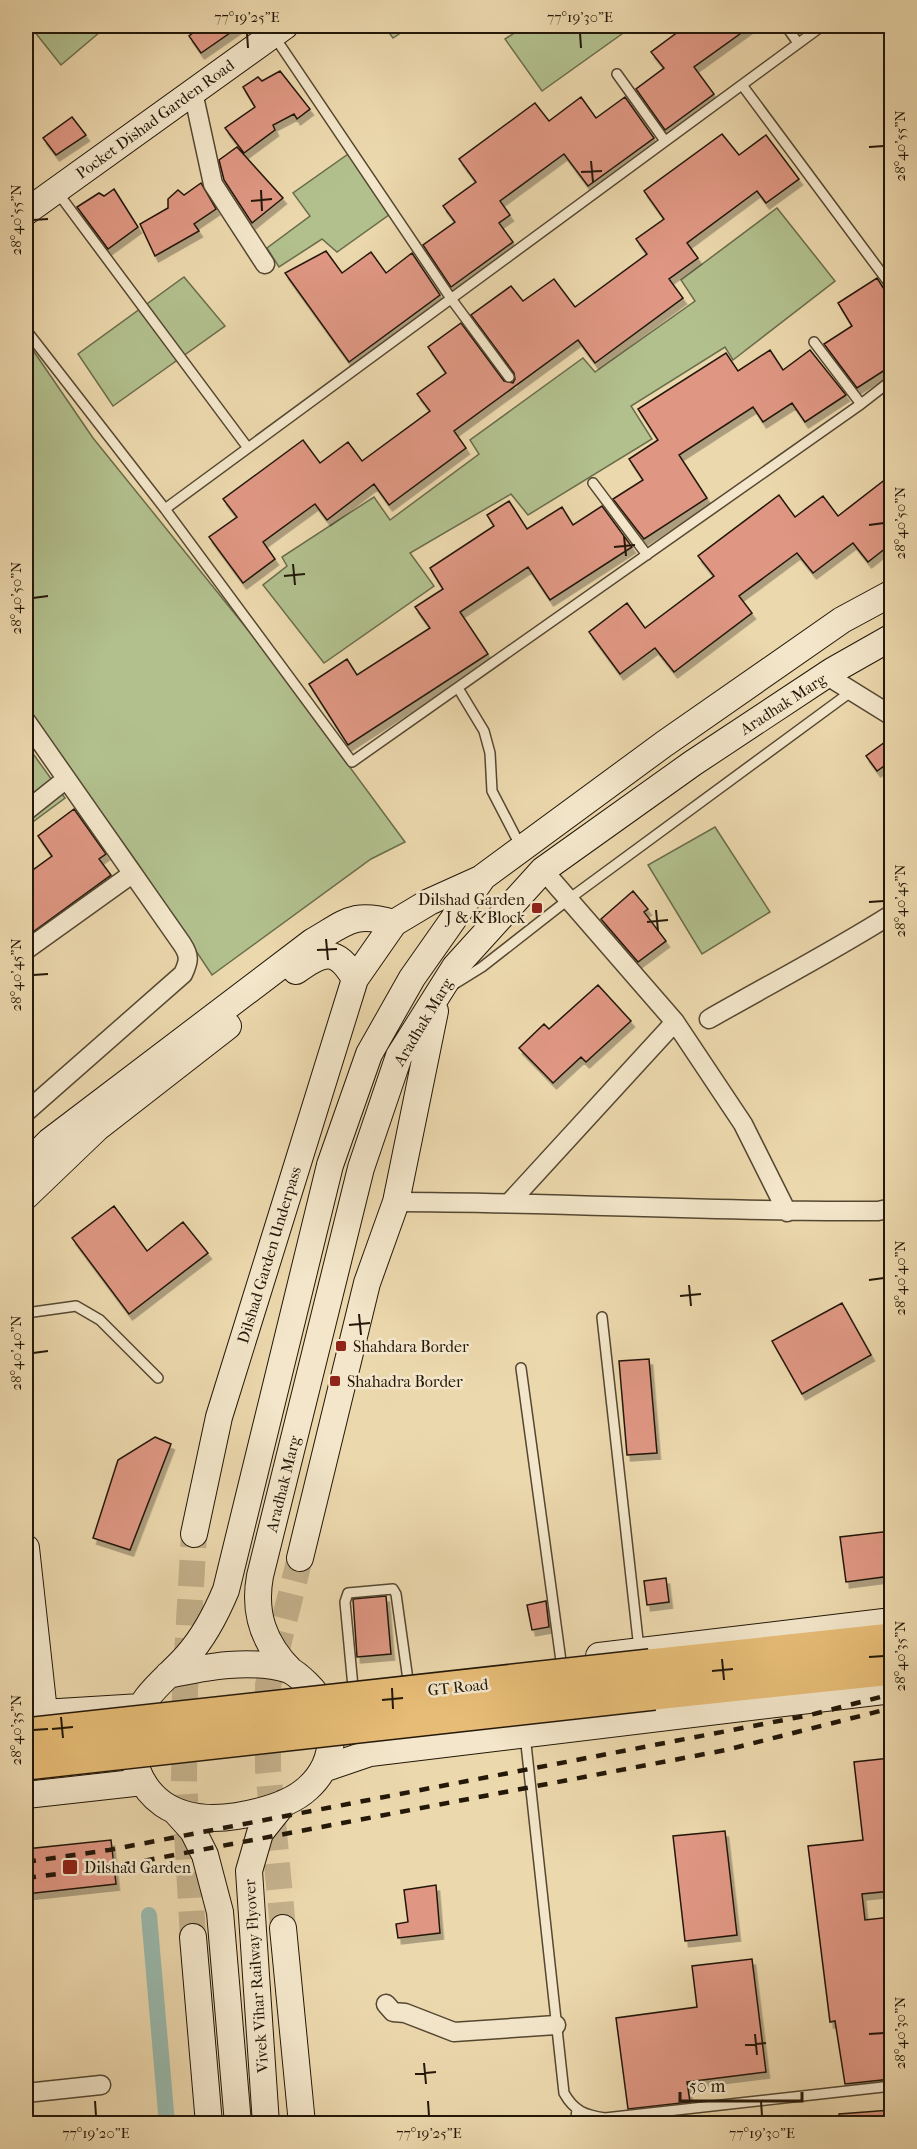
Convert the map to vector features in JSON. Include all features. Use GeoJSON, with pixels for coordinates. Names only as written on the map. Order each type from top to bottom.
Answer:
{"type":"FeatureCollection","features":[{"type":"Feature","properties":{"kind":"highway","name":"GT Road"},"geometry":{"type":"LineString","coordinates":[[775,1668],[891,1640]]}},
{"type":"Feature","properties":{"kind":"highway","name":"GT Road"},"geometry":{"type":"LineString","coordinates":[[31,1719],[648,1670],[891,1668]]}},
{"type":"Feature","properties":{"kind":"highway","name":"GT Road"},"geometry":{"type":"LineString","coordinates":[[26,1763],[648,1670]]}},
{"type":"Feature","properties":{"kind":"main road","name":"Pocket Dishad Garden Road"},"geometry":{"type":"LineString","coordinates":[[26,212],[193,92],[274,28]]}},
{"type":"Feature","properties":{"kind":"main road","name":"Aradhak Marg"},"geometry":{"type":"LineString","coordinates":[[355,979],[394,923],[429,902],[483,877],[664,744],[842,620],[891,593]]}},
{"type":"Feature","properties":{"kind":"main road","name":"Aradhak Marg"},"geometry":{"type":"LineString","coordinates":[[291,1671],[272,1648],[260,1621],[257,1591],[361,1168],[399,1056],[455,967],[543,870],[693,763],[826,675],[891,637]]}},
{"type":"Feature","properties":{"kind":"main road"},"geometry":{"type":"LineString","coordinates":[[784,703],[795,680],[827,655],[827,648],[823,645],[808,644]]}},
{"type":"Feature","properties":{"kind":"main road","name":"Aradhak Marg"},"geometry":{"type":"LineString","coordinates":[[168,1675],[202,1636],[226,1590],[330,1165],[369,1054],[412,978],[483,877]]}},
{"type":"Feature","properties":{"kind":"main road"},"geometry":{"type":"LineString","coordinates":[[26,1166],[50,1141],[122,1098],[354,918],[366,916],[394,923]]}},
{"type":"Feature","properties":{"kind":"main road"},"geometry":{"type":"LineString","coordinates":[[316,949],[338,957],[355,979]]}},
{"type":"Feature","properties":{"kind":"main road","name":"Dilshad Garden Underpass"},"geometry":{"type":"LineString","coordinates":[[194,1534],[219,1417],[355,979]]}},
{"type":"Feature","properties":{"kind":"main road"},"geometry":{"type":"LineString","coordinates":[[300,1558],[367,1284],[396,1202],[439,993]]}},
{"type":"Feature","properties":{"kind":"main road"},"geometry":{"type":"LineString","coordinates":[[26,1196],[98,1128],[122,1098]]}},
{"type":"Feature","properties":{"kind":"main road"},"geometry":{"type":"LineString","coordinates":[[26,1548],[31,1719]]}},
{"type":"Feature","properties":{"kind":"main road","name":"GT Road"},"geometry":{"type":"LineString","coordinates":[[315,1692],[561,1660],[648,1670],[891,1621]]}},
{"type":"Feature","properties":{"kind":"main road"},"geometry":{"type":"LineString","coordinates":[[242,1666],[291,1671],[315,1692],[323,1703],[331,1729],[329,1756],[323,1769],[307,1790],[284,1803],[250,1814],[198,1818],[175,1811],[157,1799],[143,1782],[134,1761],[132,1739],[141,1707],[168,1675],[214,1667],[242,1666]]}},
{"type":"Feature","properties":{"kind":"main road"},"geometry":{"type":"LineString","coordinates":[[26,1680],[31,1719]]}},
{"type":"Feature","properties":{"kind":"main road"},"geometry":{"type":"LineString","coordinates":[[323,1769],[370,1753],[891,1690]]}},
{"type":"Feature","properties":{"kind":"main road"},"geometry":{"type":"LineString","coordinates":[[31,1719],[141,1707]]}},
{"type":"Feature","properties":{"kind":"main road"},"geometry":{"type":"LineString","coordinates":[[26,1795],[143,1782]]}},
{"type":"Feature","properties":{"kind":"main road","name":"Vivek Vihar Railway Flyover"},"geometry":{"type":"LineString","coordinates":[[266,2124],[249,1871],[260,1833],[284,1803]]}},
{"type":"Feature","properties":{"kind":"main road","name":"Vivek Vihar Railway Flyover"},"geometry":{"type":"LineString","coordinates":[[175,1811],[194,1831],[205,1855],[219,1912],[238,2124]]}},
{"type":"Feature","properties":{"kind":"main road"},"geometry":{"type":"LineString","coordinates":[[283,1928],[302,2124]]}},
{"type":"Feature","properties":{"kind":"main road"},"geometry":{"type":"LineString","coordinates":[[193,1937],[209,2124]]}},
{"type":"Feature","properties":{"kind":"street"},"geometry":{"type":"LineString","coordinates":[[193,92],[213,184],[265,264]]}},
{"type":"Feature","properties":{"kind":"street"},"geometry":{"type":"LineString","coordinates":[[826,675],[891,716]]}},
{"type":"Feature","properties":{"kind":"street"},"geometry":{"type":"LineString","coordinates":[[26,721],[65,780],[188,953],[189,962],[183,974],[26,1113]]}},
{"type":"Feature","properties":{"kind":"street"},"geometry":{"type":"LineString","coordinates":[[26,810],[65,780]]}},
{"type":"Feature","properties":{"kind":"street"},"geometry":{"type":"LineString","coordinates":[[543,870],[675,1022],[743,1124],[787,1212]]}},
{"type":"Feature","properties":{"kind":"street"},"geometry":{"type":"LineString","coordinates":[[26,950],[132,874]]}},
{"type":"Feature","properties":{"kind":"street"},"geometry":{"type":"LineString","coordinates":[[709,1018],[810,961],[828,954],[891,914]]}},
{"type":"Feature","properties":{"kind":"street"},"geometry":{"type":"LineString","coordinates":[[510,1202],[675,1022]]}},
{"type":"Feature","properties":{"kind":"street"},"geometry":{"type":"LineString","coordinates":[[396,1202],[510,1202],[681,1210],[787,1212],[878,1211],[891,1208]]}},
{"type":"Feature","properties":{"kind":"street"},"geometry":{"type":"LineString","coordinates":[[386,2004],[393,2012],[405,2013],[454,2032],[556,2025]]}},
{"type":"Feature","properties":{"kind":"street"},"geometry":{"type":"LineString","coordinates":[[26,2093],[101,2085]]}},
{"type":"Feature","properties":{"kind":"lane"},"geometry":{"type":"LineString","coordinates":[[786,26],[798,43]]}},
{"type":"Feature","properties":{"kind":"lane"},"geometry":{"type":"LineString","coordinates":[[165,509],[822,26]]}},
{"type":"Feature","properties":{"kind":"lane"},"geometry":{"type":"LineString","coordinates":[[274,28],[452,300],[509,377]]}},
{"type":"Feature","properties":{"kind":"lane"},"geometry":{"type":"LineString","coordinates":[[617,74],[665,141]]}},
{"type":"Feature","properties":{"kind":"lane"},"geometry":{"type":"LineString","coordinates":[[742,85],[891,287]]}},
{"type":"Feature","properties":{"kind":"lane"},"geometry":{"type":"LineString","coordinates":[[56,190],[248,448]]}},
{"type":"Feature","properties":{"kind":"lane"},"geometry":{"type":"LineString","coordinates":[[26,330],[165,509],[352,762],[861,404],[891,380]]}},
{"type":"Feature","properties":{"kind":"lane"},"geometry":{"type":"LineString","coordinates":[[814,342],[861,404]]}},
{"type":"Feature","properties":{"kind":"lane"},"geometry":{"type":"LineString","coordinates":[[593,483],[647,555]]}},
{"type":"Feature","properties":{"kind":"lane"},"geometry":{"type":"LineString","coordinates":[[458,688],[484,731],[490,753],[492,791],[522,849]]}},
{"type":"Feature","properties":{"kind":"lane"},"geometry":{"type":"LineString","coordinates":[[439,993],[482,967],[569,899],[852,691]]}},
{"type":"Feature","properties":{"kind":"lane"},"geometry":{"type":"LineString","coordinates":[[26,1313],[76,1306],[100,1320],[158,1378]]}},
{"type":"Feature","properties":{"kind":"lane"},"geometry":{"type":"LineString","coordinates":[[602,1317],[648,1670]]}},
{"type":"Feature","properties":{"kind":"lane"},"geometry":{"type":"LineString","coordinates":[[521,1368],[561,1660]]}},
{"type":"Feature","properties":{"kind":"lane"},"geometry":{"type":"LineString","coordinates":[[353,1687],[345,1602],[348,1593],[393,1589],[396,1594],[408,1680]]}},
{"type":"Feature","properties":{"kind":"lane"},"geometry":{"type":"LineString","coordinates":[[524,1734],[564,2093],[577,2110],[586,2115],[605,2118],[891,2086]]}},
{"type":"Feature","properties":{"kind":"lane"},"geometry":{"type":"LineString","coordinates":[[575,2124],[577,2110]]}},
{"type":"Feature","properties":{"kind":"green space"},"geometry":{"type":"Polygon","coordinates":[[[30,26],[107,26],[61,65],[30,26]]]}},
{"type":"Feature","properties":{"kind":"green space"},"geometry":{"type":"Polygon","coordinates":[[[384,26],[411,26],[393,38],[384,26]]]}},
{"type":"Feature","properties":{"kind":"green space"},"geometry":{"type":"Polygon","coordinates":[[[525,26],[633,26],[542,91],[505,39],[525,26]]]}},
{"type":"Feature","properties":{"kind":"green space"},"geometry":{"type":"Polygon","coordinates":[[[351,152],[393,212],[337,252],[322,239],[279,267],[267,248],[310,216],[293,193],[351,152]]]}},
{"type":"Feature","properties":{"kind":"green space"},"geometry":{"type":"Polygon","coordinates":[[[777,208],[835,281],[733,360],[725,347],[631,406],[652,439],[528,515],[511,494],[410,553],[434,586],[324,663],[263,585],[287,566],[282,557],[374,497],[390,520],[479,454],[470,440],[583,358],[595,372],[695,301],[681,280],[777,208]]]}},
{"type":"Feature","properties":{"kind":"green space"},"geometry":{"type":"Polygon","coordinates":[[[184,277],[225,326],[113,406],[78,354],[184,277]]]}},
{"type":"Feature","properties":{"kind":"green space"},"geometry":{"type":"Polygon","coordinates":[[[26,340],[93,438],[256,640],[405,842],[371,859],[212,975],[138,864],[26,707],[26,340]]]}},
{"type":"Feature","properties":{"kind":"green space"},"geometry":{"type":"Polygon","coordinates":[[[26,744],[65,798],[26,827],[26,744]]]}},
{"type":"Feature","properties":{"kind":"green space"},"geometry":{"type":"Polygon","coordinates":[[[715,827],[770,912],[702,954],[648,865],[715,827]]]}},
{"type":"Feature","properties":{"kind":"building"},"geometry":{"type":"Polygon","coordinates":[[[202,26],[240,26],[201,53],[189,36],[202,26]]]}},
{"type":"Feature","properties":{"kind":"building"},"geometry":{"type":"Polygon","coordinates":[[[686,26],[751,26],[694,67],[714,94],[665,130],[636,89],[664,68],[651,52],[686,26]]]}},
{"type":"Feature","properties":{"kind":"building"},"geometry":{"type":"Polygon","coordinates":[[[280,71],[310,109],[297,119],[294,114],[273,125],[275,130],[244,153],[225,128],[255,107],[243,87],[258,77],[262,81],[280,71]]]}},
{"type":"Feature","properties":{"kind":"building"},"geometry":{"type":"Polygon","coordinates":[[[581,97],[596,118],[625,97],[654,138],[588,186],[564,154],[500,201],[510,215],[499,223],[513,242],[451,287],[423,245],[455,222],[443,206],[476,182],[459,159],[535,103],[549,121],[581,97]]]}},
{"type":"Feature","properties":{"kind":"building"},"geometry":{"type":"Polygon","coordinates":[[[72,117],[86,135],[56,155],[43,138],[72,117]]]}},
{"type":"Feature","properties":{"kind":"building"},"geometry":{"type":"Polygon","coordinates":[[[722,134],[739,155],[766,135],[799,179],[766,203],[757,191],[687,243],[698,258],[669,279],[683,298],[595,363],[578,340],[454,431],[466,448],[389,505],[374,484],[327,520],[315,504],[263,542],[275,559],[243,583],[209,537],[237,517],[223,499],[303,440],[320,463],[348,442],[362,461],[430,411],[417,394],[446,373],[428,347],[461,323],[504,381],[513,383],[514,373],[471,315],[511,286],[523,301],[554,279],[575,307],[647,254],[636,239],[664,219],[644,191],[722,134]]]}},
{"type":"Feature","properties":{"kind":"building"},"geometry":{"type":"Polygon","coordinates":[[[237,147],[283,198],[252,223],[224,180],[219,160],[237,147]]]}},
{"type":"Feature","properties":{"kind":"building"},"geometry":{"type":"Polygon","coordinates":[[[201,183],[216,209],[194,224],[199,231],[155,256],[140,224],[168,208],[168,199],[178,190],[184,195],[201,183]]]}},
{"type":"Feature","properties":{"kind":"building"},"geometry":{"type":"Polygon","coordinates":[[[114,189],[138,227],[108,249],[77,207],[99,193],[104,196],[114,189]]]}},
{"type":"Feature","properties":{"kind":"building"},"geometry":{"type":"Polygon","coordinates":[[[326,251],[342,273],[371,252],[386,273],[412,253],[440,295],[349,362],[285,273],[326,251]]]}},
{"type":"Feature","properties":{"kind":"building"},"geometry":{"type":"Polygon","coordinates":[[[877,278],[891,300],[891,366],[857,388],[824,344],[852,326],[838,303],[877,278]]]}},
{"type":"Feature","properties":{"kind":"building"},"geometry":{"type":"Polygon","coordinates":[[[770,350],[783,370],[810,350],[846,395],[805,422],[792,403],[763,422],[753,407],[679,455],[707,498],[644,539],[613,499],[643,480],[629,459],[658,440],[638,409],[726,353],[738,371],[770,350]]]}},
{"type":"Feature","properties":{"kind":"building"},"geometry":{"type":"Polygon","coordinates":[[[891,475],[891,514],[886,518],[891,525],[891,544],[868,562],[853,543],[813,573],[797,553],[739,596],[752,613],[674,672],[655,648],[620,674],[589,632],[627,603],[645,628],[714,576],[698,556],[779,495],[795,517],[823,496],[838,516],[891,475]]]}},
{"type":"Feature","properties":{"kind":"building"},"geometry":{"type":"Polygon","coordinates":[[[509,501],[527,529],[562,507],[573,525],[602,506],[632,547],[550,600],[528,567],[460,612],[488,654],[348,745],[309,684],[347,659],[357,675],[430,628],[415,607],[443,589],[430,568],[494,526],[487,515],[509,501]]]}},
{"type":"Feature","properties":{"kind":"building"},"geometry":{"type":"Polygon","coordinates":[[[885,742],[891,750],[891,761],[877,771],[866,756],[885,742]]]}},
{"type":"Feature","properties":{"kind":"building"},"geometry":{"type":"Polygon","coordinates":[[[74,809],[106,854],[99,859],[111,875],[26,937],[26,875],[52,856],[38,836],[74,809]]]}},
{"type":"Feature","properties":{"kind":"building"},"geometry":{"type":"Polygon","coordinates":[[[633,891],[648,909],[644,912],[666,941],[638,962],[601,919],[633,891]]]}},
{"type":"Feature","properties":{"kind":"building"},"geometry":{"type":"Polygon","coordinates":[[[598,985],[631,1021],[586,1062],[581,1057],[553,1083],[519,1048],[544,1024],[549,1029],[598,985]]]}},
{"type":"Feature","properties":{"kind":"building"},"geometry":{"type":"Polygon","coordinates":[[[114,1206],[147,1251],[183,1222],[208,1253],[129,1314],[72,1238],[114,1206]]]}},
{"type":"Feature","properties":{"kind":"building"},"geometry":{"type":"Polygon","coordinates":[[[842,1303],[871,1355],[802,1394],[772,1341],[842,1303]]]}},
{"type":"Feature","properties":{"kind":"building"},"geometry":{"type":"Polygon","coordinates":[[[649,1359],[657,1453],[627,1455],[619,1361],[649,1359]]]}},
{"type":"Feature","properties":{"kind":"building"},"geometry":{"type":"Polygon","coordinates":[[[155,1437],[171,1444],[130,1550],[93,1538],[118,1460],[155,1437]]]}},
{"type":"Feature","properties":{"kind":"building"},"geometry":{"type":"Polygon","coordinates":[[[891,1531],[891,1576],[846,1582],[840,1537],[891,1531]]]}},
{"type":"Feature","properties":{"kind":"building"},"geometry":{"type":"Polygon","coordinates":[[[666,1578],[669,1602],[647,1605],[644,1581],[666,1578]]]}},
{"type":"Feature","properties":{"kind":"building"},"geometry":{"type":"Polygon","coordinates":[[[386,1596],[391,1654],[357,1657],[353,1599],[386,1596]]]}},
{"type":"Feature","properties":{"kind":"building"},"geometry":{"type":"Polygon","coordinates":[[[546,1601],[549,1627],[532,1630],[527,1605],[546,1601]]]}},
{"type":"Feature","properties":{"kind":"building"},"geometry":{"type":"Polygon","coordinates":[[[890,1758],[891,1891],[862,1894],[865,1920],[891,1917],[891,2079],[845,2084],[835,2021],[830,2022],[808,1846],[863,1840],[854,1762],[890,1758]]]}},
{"type":"Feature","properties":{"kind":"building"},"geometry":{"type":"Polygon","coordinates":[[[725,1831],[737,1935],[685,1941],[673,1836],[725,1831]]]}},
{"type":"Feature","properties":{"kind":"building","name":"Dilshad Garden"},"geometry":{"type":"Polygon","coordinates":[[[111,1840],[116,1884],[26,1894],[26,1849],[111,1840]]]}},
{"type":"Feature","properties":{"kind":"building"},"geometry":{"type":"Polygon","coordinates":[[[436,1885],[440,1933],[398,1938],[396,1924],[408,1922],[404,1890],[436,1885]]]}},
{"type":"Feature","properties":{"kind":"building"},"geometry":{"type":"Polygon","coordinates":[[[752,1959],[766,2072],[687,2082],[690,2102],[628,2109],[616,2018],[697,2007],[692,1966],[752,1959]]]}},
{"type":"Feature","properties":{"kind":"building"},"geometry":{"type":"Polygon","coordinates":[[[891,2110],[891,2124],[839,2124],[839,2114],[891,2110]]]}},
{"type":"Feature","properties":{"kind":"waterway"},"geometry":{"type":"LineString","coordinates":[[149,1915],[167,2124]]}},
{"type":"Feature","properties":{"kind":"tunnel"},"geometry":{"type":"LineString","coordinates":[[193,1937],[184,1782],[185,1690],[194,1534]]}},
{"type":"Feature","properties":{"kind":"tunnel"},"geometry":{"type":"LineString","coordinates":[[283,1928],[268,1769],[268,1685],[300,1558]]}},
{"type":"Feature","properties":{"kind":"railway"},"geometry":{"type":"LineString","coordinates":[[26,1862],[109,1850],[810,1715],[892,1694]]}},
{"type":"Feature","properties":{"kind":"railway"},"geometry":{"type":"LineString","coordinates":[[26,1878],[111,1867],[726,1750],[892,1708]]}},
{"type":"Feature","properties":{"kind":"place","name":"Dilshad Garden J & K Block"},"geometry":{"type":"Point","coordinates":[537,908]}},
{"type":"Feature","properties":{"kind":"place","name":"Shahdara Border"},"geometry":{"type":"Point","coordinates":[341,1346]}},
{"type":"Feature","properties":{"kind":"place","name":"Shahadra Border"},"geometry":{"type":"Point","coordinates":[335,1381]}},
{"type":"Feature","properties":{"kind":"place","name":"Dilshad Garden"},"geometry":{"type":"Point","coordinates":[70,1867]}}]}
